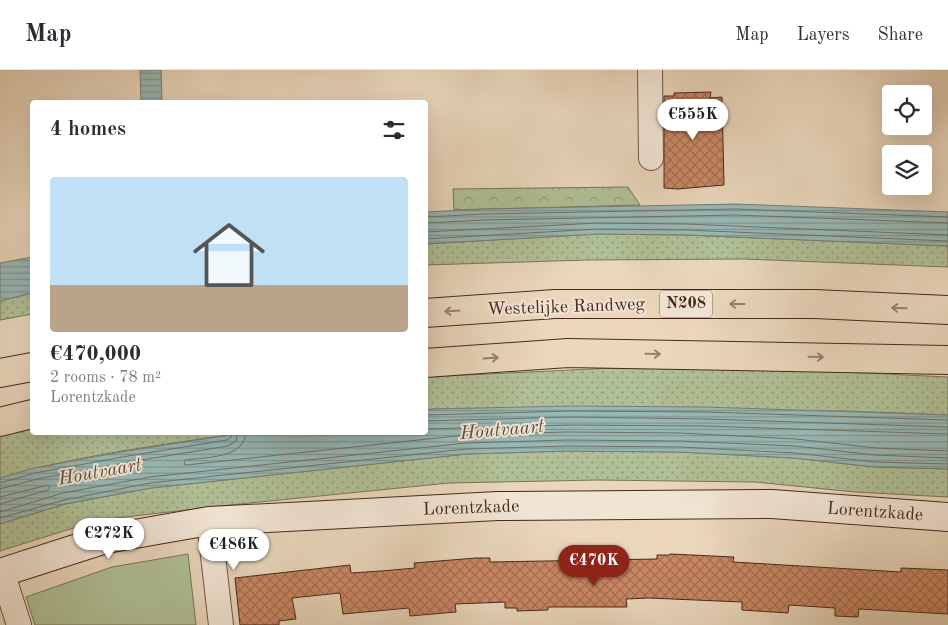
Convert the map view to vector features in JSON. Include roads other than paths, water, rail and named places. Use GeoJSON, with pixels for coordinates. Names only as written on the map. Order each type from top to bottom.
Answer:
{"type":"FeatureCollection","features":[{"type":"Feature","properties":{"kind":"main road","name":"Westelijke Randweg"},"geometry":{"type":"LineString","coordinates":[[428,313],[555,304],[814,304],[948,310]]}},
{"type":"Feature","properties":{"kind":"main road"},"geometry":{"type":"LineString","coordinates":[[428,363],[568,353],[948,360]]}},
{"type":"Feature","properties":{"kind":"main road"},"geometry":{"type":"LineString","coordinates":[[0,373],[30,367]]}},
{"type":"Feature","properties":{"kind":"main road"},"geometry":{"type":"LineString","coordinates":[[0,422],[30,414]]}},
{"type":"Feature","properties":{"kind":"street"},"geometry":{"type":"LineString","coordinates":[[650,70],[651,158]]}},
{"type":"Feature","properties":{"kind":"street","name":"Lorentzkade"},"geometry":{"type":"LineString","coordinates":[[1,573],[106,539],[209,521],[517,506],[772,504],[948,517]]}},
{"type":"Feature","properties":{"kind":"street"},"geometry":{"type":"LineString","coordinates":[[209,521],[221,625]]}},
{"type":"Feature","properties":{"kind":"street"},"geometry":{"type":"LineString","coordinates":[[1,573],[18,625]]}},
{"type":"Feature","properties":{"kind":"water"},"geometry":{"type":"Polygon","coordinates":[[[140,70],[161,70],[162,100],[141,100],[140,70]]]}},
{"type":"Feature","properties":{"kind":"water"},"geometry":{"type":"Polygon","coordinates":[[[736,204],[948,212],[948,246],[685,235],[598,234],[428,244],[428,212],[736,204]]]}},
{"type":"Feature","properties":{"kind":"water"},"geometry":{"type":"Polygon","coordinates":[[[30,257],[30,294],[0,301],[0,263],[30,257]]]}},
{"type":"Feature","properties":{"kind":"water","name":"Houtvaart"},"geometry":{"type":"Polygon","coordinates":[[[570,406],[705,407],[948,415],[948,469],[874,467],[794,458],[679,452],[567,451],[467,454],[151,488],[65,504],[0,524],[0,478],[34,468],[229,435],[428,435],[428,410],[570,406]]]}}]}
